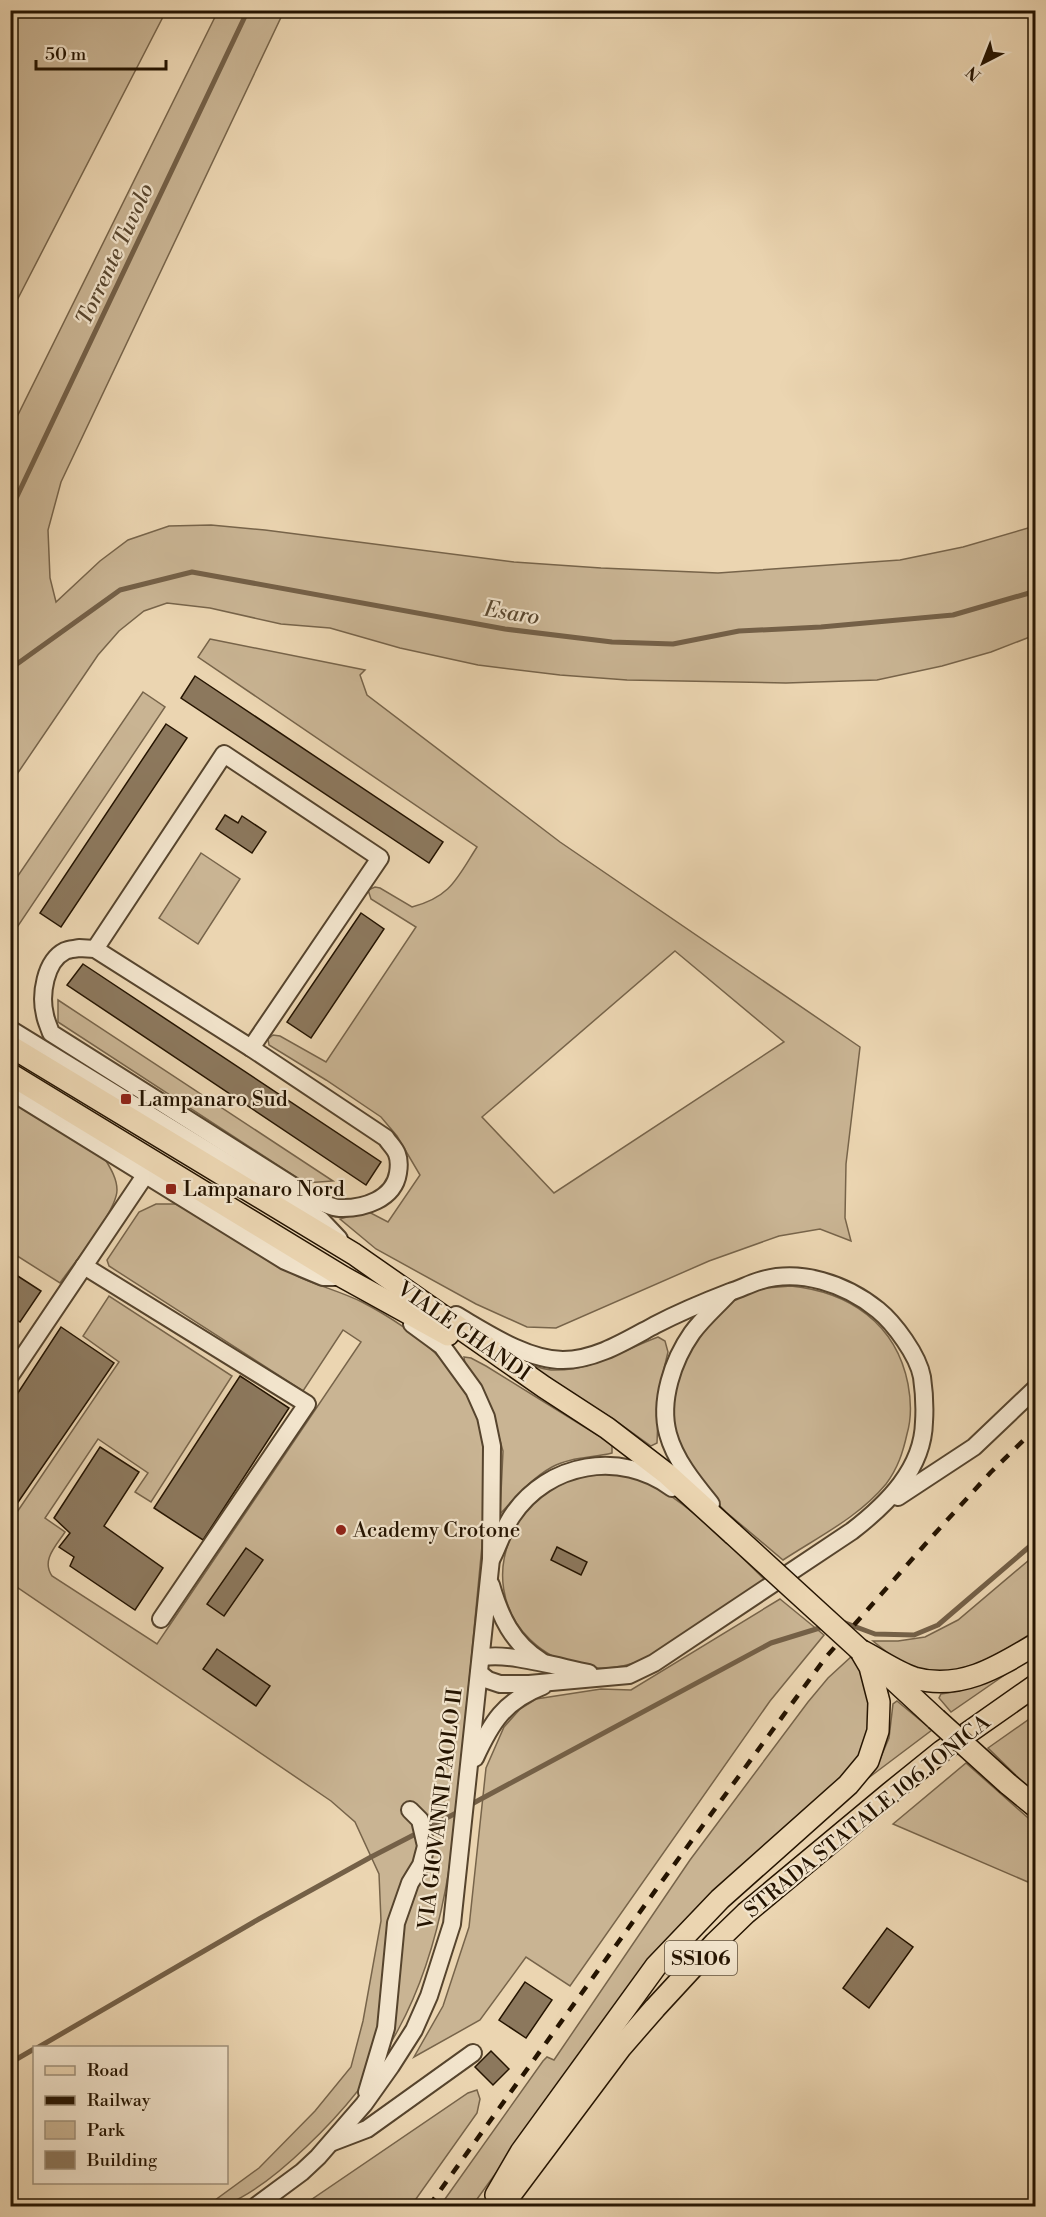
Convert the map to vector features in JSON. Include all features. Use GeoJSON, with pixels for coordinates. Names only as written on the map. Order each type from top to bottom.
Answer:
{"type":"FeatureCollection","features":[{"type":"Feature","properties":{"kind":"main road","name":"VIALE GHANDI"},"geometry":{"type":"LineString","coordinates":[[10,1046],[354,1254],[544,1387]]}},
{"type":"Feature","properties":{"kind":"main road","name":"VIALE GHANDI"},"geometry":{"type":"LineString","coordinates":[[10,1074],[343,1277],[544,1387]]}},
{"type":"Feature","properties":{"kind":"main road"},"geometry":{"type":"LineString","coordinates":[[544,1387],[607,1428],[667,1474],[1035,1807]]}},
{"type":"Feature","properties":{"kind":"main road"},"geometry":{"type":"LineString","coordinates":[[860,1650],[912,1677],[936,1682],[964,1679],[987,1672],[1035,1644]]}},
{"type":"Feature","properties":{"kind":"main road"},"geometry":{"type":"LineString","coordinates":[[489,2206],[521,2152],[656,1966],[728,1892],[848,1785],[868,1761],[878,1731],[879,1702],[870,1666],[860,1650]]}},
{"type":"Feature","properties":{"kind":"main road","name":"STRADA STATALE 106 JONICA"},"geometry":{"type":"LineString","coordinates":[[502,2206],[621,2047],[715,1943],[768,1894],[942,1751],[1035,1685]]}},
{"type":"Feature","properties":{"kind":"main road"},"geometry":{"type":"LineString","coordinates":[[942,1751],[1035,1698]]}},
{"type":"Feature","properties":{"kind":"street"},"geometry":{"type":"LineString","coordinates":[[95,949],[224,754],[380,858],[252,1048]]}},
{"type":"Feature","properties":{"kind":"street"},"geometry":{"type":"LineString","coordinates":[[10,1029],[164,1115],[316,1201],[337,1208],[356,1207],[375,1202],[388,1194],[397,1183],[399,1167],[397,1154],[386,1138],[252,1048],[95,949],[79,948],[65,951],[51,964],[43,993],[45,1015],[51,1033],[164,1115],[321,1220],[354,1254],[460,1317],[532,1356],[563,1360],[589,1356],[621,1344],[707,1299],[761,1280],[806,1277],[852,1292],[891,1321],[908,1346],[922,1374],[924,1423],[922,1442],[905,1480],[880,1509]]}},
{"type":"Feature","properties":{"kind":"street"},"geometry":{"type":"LineString","coordinates":[[10,1092],[285,1261],[323,1277],[343,1277],[442,1346],[474,1390],[486,1417],[492,1446],[491,1559]]}},
{"type":"Feature","properties":{"kind":"street"},"geometry":{"type":"LineString","coordinates":[[13,1368],[146,1174]]}},
{"type":"Feature","properties":{"kind":"street"},"geometry":{"type":"LineString","coordinates":[[84,1266],[307,1404],[161,1619]]}},
{"type":"Feature","properties":{"kind":"street"},"geometry":{"type":"LineString","coordinates":[[729,1293],[693,1332],[678,1356],[669,1385],[666,1411],[668,1433],[675,1451],[689,1476],[733,1534]]}},
{"type":"Feature","properties":{"kind":"street"},"geometry":{"type":"LineString","coordinates":[[610,1677],[491,1655],[480,1666],[488,1680],[500,1684],[556,1682],[610,1677],[629,1675],[654,1663],[974,1447],[1035,1388]]}},
{"type":"Feature","properties":{"kind":"street"},"geometry":{"type":"LineString","coordinates":[[491,1559],[511,1517],[530,1496],[555,1477],[574,1469],[592,1466],[610,1465],[633,1469],[661,1480],[733,1534]]}},
{"type":"Feature","properties":{"kind":"street","name":"VIA GIOVANNI PAOLO II"},"geometry":{"type":"LineString","coordinates":[[256,2206],[302,2172],[331,2143],[363,2105],[403,2048],[429,1996],[452,1924],[491,1559]]}},
{"type":"Feature","properties":{"kind":"street"},"geometry":{"type":"LineString","coordinates":[[489,1579],[500,1612],[512,1635],[523,1648],[546,1665]]}},
{"type":"Feature","properties":{"kind":"street"},"geometry":{"type":"LineString","coordinates":[[468,1773],[492,1723],[502,1710],[539,1688],[556,1682]]}},
{"type":"Feature","properties":{"kind":"street"},"geometry":{"type":"LineString","coordinates":[[363,2105],[386,2028],[396,1923],[410,1883],[421,1865],[426,1846],[415,1815]]}},
{"type":"Feature","properties":{"kind":"street"},"geometry":{"type":"LineString","coordinates":[[331,2143],[367,2129],[473,2052]]}},
{"type":"Feature","properties":{"kind":"street","name":"VIA GIOVANNI PAOLO II"},"geometry":{"type":"LineString","coordinates":[[242,2206],[285,2185]]}},
{"type":"Feature","properties":{"kind":"green space"},"geometry":{"type":"Polygon","coordinates":[[[10,11],[166,11],[11,312],[10,11]]]}},
{"type":"Feature","properties":{"kind":"green space"},"geometry":{"type":"Polygon","coordinates":[[[218,11],[284,11],[61,482],[48,530],[50,578],[56,602],[100,561],[128,540],[169,526],[211,525],[265,530],[514,562],[718,573],[900,560],[963,547],[1035,526],[1035,635],[991,652],[942,666],[877,680],[786,683],[627,680],[478,665],[400,648],[330,628],[281,624],[210,608],[167,603],[144,611],[119,631],[98,655],[11,783],[11,429],[218,11]]]}},
{"type":"Feature","properties":{"kind":"green space"},"geometry":{"type":"Polygon","coordinates":[[[210,639],[365,670],[360,675],[367,695],[560,842],[860,1047],[846,1164],[845,1218],[851,1241],[820,1229],[779,1236],[709,1261],[556,1328],[527,1327],[476,1304],[376,1249],[340,1219],[367,1211],[388,1222],[420,1175],[397,1136],[381,1117],[269,1045],[268,1039],[273,1035],[280,1036],[326,1062],[416,927],[371,899],[368,890],[375,887],[380,888],[412,907],[425,903],[436,898],[452,885],[477,847],[198,657],[210,639]],[[675,951],[482,1117],[554,1193],[784,1042],[675,951]]]}},
{"type":"Feature","properties":{"kind":"green space"},"geometry":{"type":"Polygon","coordinates":[[[143,692],[165,707],[18,926],[11,920],[11,886],[143,692]]]}},
{"type":"Feature","properties":{"kind":"green space"},"geometry":{"type":"Polygon","coordinates":[[[201,853],[240,879],[198,944],[159,918],[201,853]]]}},
{"type":"Feature","properties":{"kind":"green space"},"geometry":{"type":"Polygon","coordinates":[[[58,1000],[333,1181],[305,1183],[58,1022],[58,1000]]]}},
{"type":"Feature","properties":{"kind":"green space"},"geometry":{"type":"Polygon","coordinates":[[[10,1101],[105,1159],[116,1182],[117,1190],[110,1211],[60,1283],[11,1252],[10,1101]]]}},
{"type":"Feature","properties":{"kind":"green space"},"geometry":{"type":"Polygon","coordinates":[[[156,1204],[176,1204],[194,1213],[286,1270],[362,1302],[413,1334],[443,1361],[466,1392],[479,1422],[485,1461],[485,1514],[457,1811],[446,1887],[428,1960],[415,1996],[389,2046],[344,2107],[278,2172],[247,2194],[219,2207],[207,2206],[259,2168],[315,2111],[351,2067],[363,2021],[381,1921],[379,1874],[355,1822],[331,1801],[11,1583],[10,1517],[13,1518],[119,1362],[83,1336],[109,1296],[232,1376],[151,1502],[135,1492],[148,1473],[98,1439],[45,1518],[65,1532],[49,1559],[49,1570],[52,1576],[157,1644],[361,1342],[343,1330],[303,1391],[109,1266],[107,1260],[139,1212],[156,1204]]]}},
{"type":"Feature","properties":{"kind":"green space"},"geometry":{"type":"Polygon","coordinates":[[[791,1286],[832,1295],[867,1314],[881,1328],[893,1344],[902,1363],[908,1384],[911,1409],[902,1454],[886,1484],[851,1516],[783,1560],[726,1512],[705,1491],[688,1468],[671,1420],[676,1369],[718,1310],[739,1296],[766,1288],[791,1286]]]}},
{"type":"Feature","properties":{"kind":"green space"},"geometry":{"type":"Polygon","coordinates":[[[658,1337],[665,1341],[668,1352],[659,1389],[657,1443],[651,1446],[612,1418],[523,1363],[551,1370],[579,1368],[658,1337]]]}},
{"type":"Feature","properties":{"kind":"green space"},"geometry":{"type":"Polygon","coordinates":[[[464,1357],[486,1366],[612,1444],[612,1453],[574,1459],[552,1467],[531,1482],[500,1514],[503,1451],[494,1419],[465,1364],[464,1357]]]}},
{"type":"Feature","properties":{"kind":"green space"},"geometry":{"type":"Polygon","coordinates":[[[598,1473],[625,1474],[662,1490],[700,1518],[765,1580],[645,1659],[613,1668],[581,1666],[553,1656],[530,1639],[513,1617],[504,1589],[504,1558],[516,1526],[537,1499],[566,1481],[598,1473]]]}},
{"type":"Feature","properties":{"kind":"green space"},"geometry":{"type":"Polygon","coordinates":[[[1035,1555],[1035,1633],[1007,1650],[957,1669],[940,1672],[924,1671],[903,1664],[873,1641],[898,1641],[925,1637],[958,1620],[1035,1555]]]}},
{"type":"Feature","properties":{"kind":"green space"},"geometry":{"type":"Polygon","coordinates":[[[780,1599],[824,1635],[770,1701],[570,1986],[526,1957],[480,2020],[414,2057],[443,2006],[469,1927],[486,1768],[504,1727],[520,1709],[536,1699],[601,1689],[631,1690],[780,1599]]]}},
{"type":"Feature","properties":{"kind":"green space"},"geometry":{"type":"Polygon","coordinates":[[[852,1656],[869,1690],[870,1730],[858,1759],[591,2042],[472,2206],[440,2206],[543,2061],[547,2057],[554,2060],[690,1860],[808,1702],[828,1678],[852,1656]]]}},
{"type":"Feature","properties":{"kind":"green space"},"geometry":{"type":"Polygon","coordinates":[[[1009,1672],[951,1712],[939,1698],[941,1694],[984,1683],[1009,1672]]]}},
{"type":"Feature","properties":{"kind":"green space"},"geometry":{"type":"Polygon","coordinates":[[[897,1701],[932,1730],[867,1779],[880,1759],[889,1738],[893,1704],[897,1701]]]}},
{"type":"Feature","properties":{"kind":"green space"},"geometry":{"type":"Polygon","coordinates":[[[1035,1715],[1035,1794],[988,1748],[1035,1715]]]}},
{"type":"Feature","properties":{"kind":"green space"},"geometry":{"type":"Polygon","coordinates":[[[966,1763],[1035,1824],[1035,1885],[893,1824],[966,1763]]]}},
{"type":"Feature","properties":{"kind":"green space"},"geometry":{"type":"Polygon","coordinates":[[[477,2090],[480,2099],[477,2113],[411,2206],[302,2206],[468,2093],[477,2090]]]}},
{"type":"Feature","properties":{"kind":"building"},"geometry":{"type":"Polygon","coordinates":[[[195,676],[443,842],[429,863],[181,698],[195,676]]]}},
{"type":"Feature","properties":{"kind":"building"},"geometry":{"type":"Polygon","coordinates":[[[166,724],[187,738],[61,927],[40,913],[166,724]]]}},
{"type":"Feature","properties":{"kind":"building"},"geometry":{"type":"Polygon","coordinates":[[[225,815],[238,823],[242,816],[266,832],[252,853],[216,829],[225,815]]]}},
{"type":"Feature","properties":{"kind":"building"},"geometry":{"type":"Polygon","coordinates":[[[361,913],[384,929],[311,1038],[287,1022],[361,913]]]}},
{"type":"Feature","properties":{"kind":"building"},"geometry":{"type":"Polygon","coordinates":[[[83,964],[381,1162],[366,1185],[67,985],[83,964]]]}},
{"type":"Feature","properties":{"kind":"building"},"geometry":{"type":"Polygon","coordinates":[[[10,1271],[41,1291],[20,1322],[10,1315],[10,1271]]]}},
{"type":"Feature","properties":{"kind":"building"},"geometry":{"type":"Polygon","coordinates":[[[61,1327],[114,1363],[12,1511],[10,1510],[10,1405],[61,1327]]]}},
{"type":"Feature","properties":{"kind":"building"},"geometry":{"type":"Polygon","coordinates":[[[240,1376],[289,1408],[203,1540],[154,1508],[240,1376]]]}},
{"type":"Feature","properties":{"kind":"building"},"geometry":{"type":"Polygon","coordinates":[[[100,1447],[139,1472],[104,1526],[163,1568],[135,1610],[70,1566],[74,1557],[59,1547],[70,1533],[54,1518],[100,1447]]]}},
{"type":"Feature","properties":{"kind":"building"},"geometry":{"type":"Polygon","coordinates":[[[557,1547],[587,1562],[581,1575],[551,1560],[557,1547]]]}},
{"type":"Feature","properties":{"kind":"building"},"geometry":{"type":"Polygon","coordinates":[[[246,1548],[263,1560],[224,1616],[207,1604],[246,1548]]]}},
{"type":"Feature","properties":{"kind":"building"},"geometry":{"type":"Polygon","coordinates":[[[217,1649],[270,1686],[256,1706],[203,1669],[217,1649]]]}},
{"type":"Feature","properties":{"kind":"building"},"geometry":{"type":"Polygon","coordinates":[[[887,1928],[913,1947],[869,2008],[843,1988],[887,1928]]]}},
{"type":"Feature","properties":{"kind":"building"},"geometry":{"type":"Polygon","coordinates":[[[525,1982],[552,2000],[526,2038],[499,2020],[525,1982]]]}},
{"type":"Feature","properties":{"kind":"building"},"geometry":{"type":"Polygon","coordinates":[[[491,2051],[509,2069],[493,2085],[475,2067],[491,2051]]]}},
{"type":"Feature","properties":{"kind":"waterway","name":"Torrente Tuvolo"},"geometry":{"type":"LineString","coordinates":[[10,511],[248,10]]}},
{"type":"Feature","properties":{"kind":"waterway","name":"Esaro"},"geometry":{"type":"LineString","coordinates":[[10,669],[120,590],[192,572],[505,629],[612,642],[673,644],[739,631],[821,627],[953,615],[1036,591]]}},
{"type":"Feature","properties":{"kind":"waterway"},"geometry":{"type":"LineString","coordinates":[[840,1621],[875,1634],[914,1635],[938,1625],[1036,1541]]}},
{"type":"Feature","properties":{"kind":"waterway"},"geometry":{"type":"LineString","coordinates":[[468,1806],[771,1643],[826,1626]]}},
{"type":"Feature","properties":{"kind":"waterway"},"geometry":{"type":"LineString","coordinates":[[40,2046],[259,1919],[460,1811]]}},
{"type":"Feature","properties":{"kind":"waterway"},"geometry":{"type":"LineString","coordinates":[[10,2063],[33,2050]]}},
{"type":"Feature","properties":{"kind":"railway"},"geometry":{"type":"LineString","coordinates":[[429,2206],[826,1657],[991,1472],[1036,1428]]}},
{"type":"Feature","properties":{"kind":"place","name":"Lampanaro Sud"},"geometry":{"type":"Point","coordinates":[126,1099]}},
{"type":"Feature","properties":{"kind":"place","name":"Lampanaro Nord"},"geometry":{"type":"Point","coordinates":[171,1189]}},
{"type":"Feature","properties":{"kind":"place","name":"Academy Crotone"},"geometry":{"type":"Point","coordinates":[341,1530]}}]}
